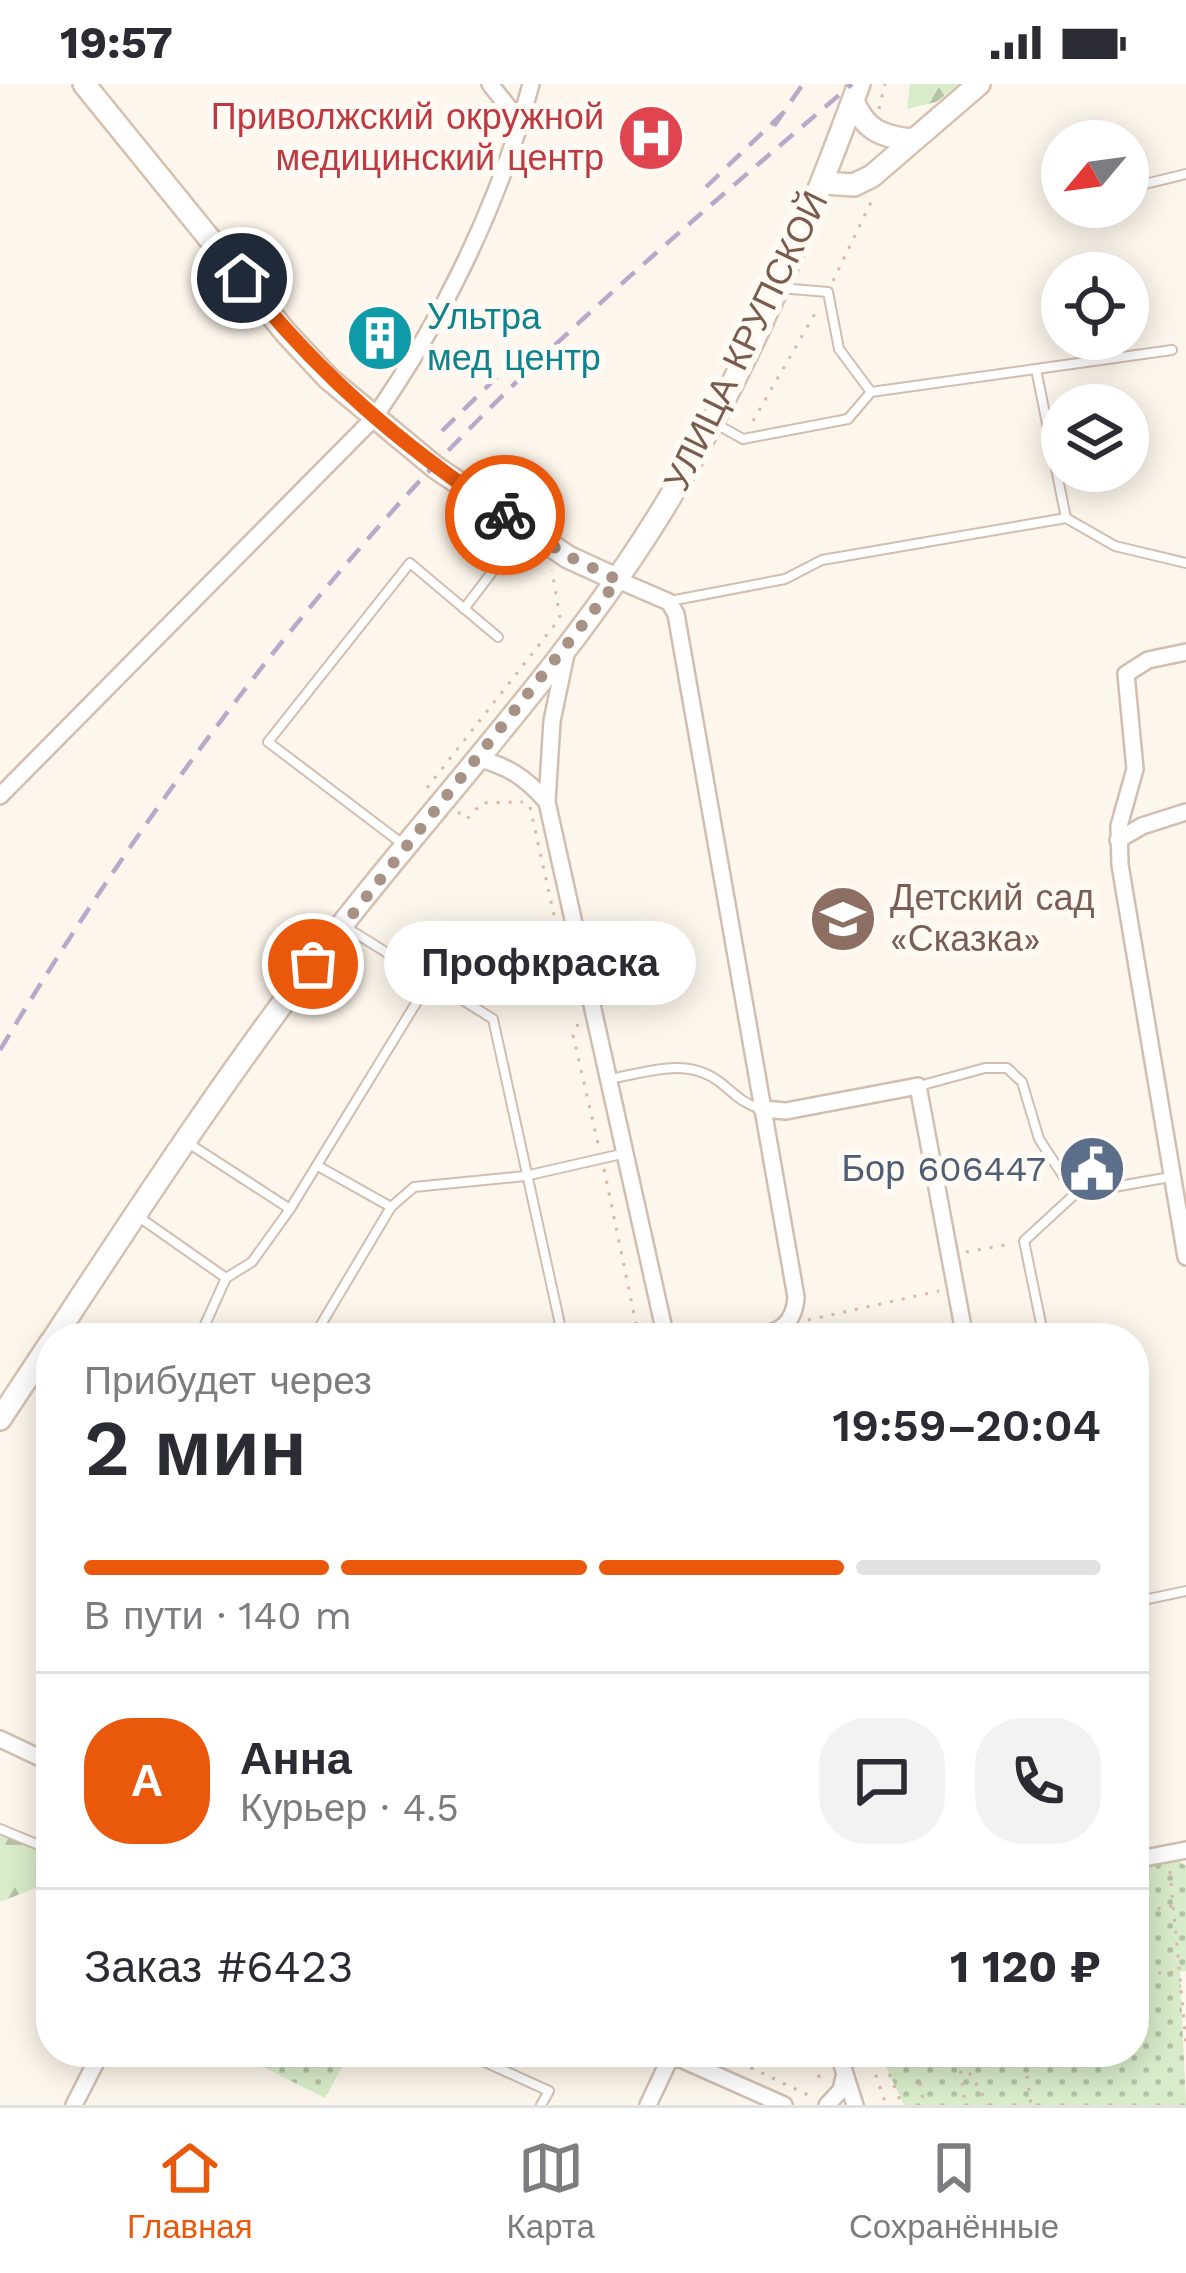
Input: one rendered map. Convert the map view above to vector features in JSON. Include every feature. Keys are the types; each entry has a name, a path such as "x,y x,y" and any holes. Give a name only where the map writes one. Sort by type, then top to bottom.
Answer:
{"street":[{"path":"84,84 286,333 373,419 568,556 669,602 676,614 796,1297 789,1323"},
{"path":"490,84 520,123"},
{"path":"0,796 373,419 407,371 465,260 531,84"},
{"path":"824,184 854,185 872,176 980,84"},
{"path":"856,92 860,117 873,131 913,140"},
{"name":"УЛИЦА КРУПСКОЙ","path":"63,1323 184,1141 342,925 618,580 713,423 824,184 856,92"},
{"path":"567,649 552,722 547,802 663,1323"},
{"path":"1186,652 1134,665 1126,674 1135,769 1118,840 1170,1177 1180,1194 1186,1257"},
{"path":"476,758 506,766 528,780 547,802"},
{"path":"1118,840 1142,826 1186,812"},
{"path":"761,1109 787,1111 918,1086 962,1323"},
{"name":"УЛИЦА КРУПСКОЙ","path":"0,1419 36,1364"},
{"path":"0,1739 36,1756"},
{"path":"1149,1857 1186,1850"},
{"path":"74,2105 93,2067"},
{"path":"648,2105 664,2067"},
{"path":"701,2067 784,2105"},
{"path":"843,2067 856,2105"},
{"path":"828,2105 841,2090 845,2074"}],"lane":[{"path":"1149,183 1186,174"},
{"path":"777,288 828,292 839,349 871,392"},
{"path":"713,423 743,439 848,419 871,392 1172,350"},
{"path":"1036,369 1066,518"},
{"path":"669,602 785,579 822,560 1066,518 1115,546 1186,563"},
{"path":"464,609 525,528"},
{"path":"405,846 268,742 410,562 498,637"},
{"path":"342,925 493,1019 559,1323"},
{"path":"206,1323 226,1278 252,1262 290,1209 429,982"},
{"path":"608,1080 679,1065 718,1080 740,1102 761,1109"},
{"path":"918,1086 985,1068 1007,1068 1022,1082 1039,1139 1075,1194"},
{"path":"184,1141 290,1209"},
{"path":"322,1323 391,1207 414,1187 525,1176 627,1153"},
{"path":"318,1166 391,1207"},
{"path":"1041,1323 1024,1241 1075,1194 1170,1177"},
{"path":"135,1214 226,1278"},
{"path":"1149,1599 1186,1591"},
{"path":"0,1829 36,1844"},
{"path":"496,2067 548,2091 542,2105"}],"path":[{"path":"873,131 885,84"},
{"path":"743,439 828,292 877,191 872,176"},
{"path":"551,566 560,618 426,787 467,819 482,803 529,805 554,914"},
{"path":"578,1024 573,1035 636,1323"},
{"path":"950,1255 1024,1241"},
{"path":"793,1323 956,1287"},
{"path":"1168,1854 1186,2043"},
{"path":"1149,1910 1175,1905"},
{"path":"1149,1973 1180,1972"},
{"path":"749,2067 828,2105"},
{"path":"816,2067 828,2105"},
{"path":"873,2067 886,2105"},
{"path":"886,2067 902,2105"},
{"path":"959,2067 965,2105"},
{"path":"966,2067 989,2105"},
{"path":"1026,2067 1031,2105"},
{"path":"920,2083 924,2105"}],"green space":[{"path":"910,84 960,84 936,102 907,109"},
{"path":"0,1836 36,1843 36,1888 0,1902"},
{"path":"1168,1854 1186,1866 1186,1971 1180,1972 1186,2105 904,2105 886,2067 1149,2067 1149,1858"},
{"path":"263,2067 342,2067 325,2098"}],"railway":[{"path":"774,126 803,84"},
{"path":"0,1050 175,783 373,533 544,355 852,84"},
{"path":"706,187 784,112"},
{"path":"442,431 497,377"}],"way so far":[{"path":"313,964 618,580 568,556 505,515"}],"place":[{"name":"Приволжский окружной медицинский центр","path":"651,138"},
{"name":"Ультра мед центр","path":"380,338"},
{"name":"Детский сад «Сказка»","path":"843,919"},
{"name":"Профкраска","path":"313,964"},
{"name":"Бор 606447","path":"1092,1169"}],"route":[{"path":"242,278 286,333 373,419 505,515"}]}
